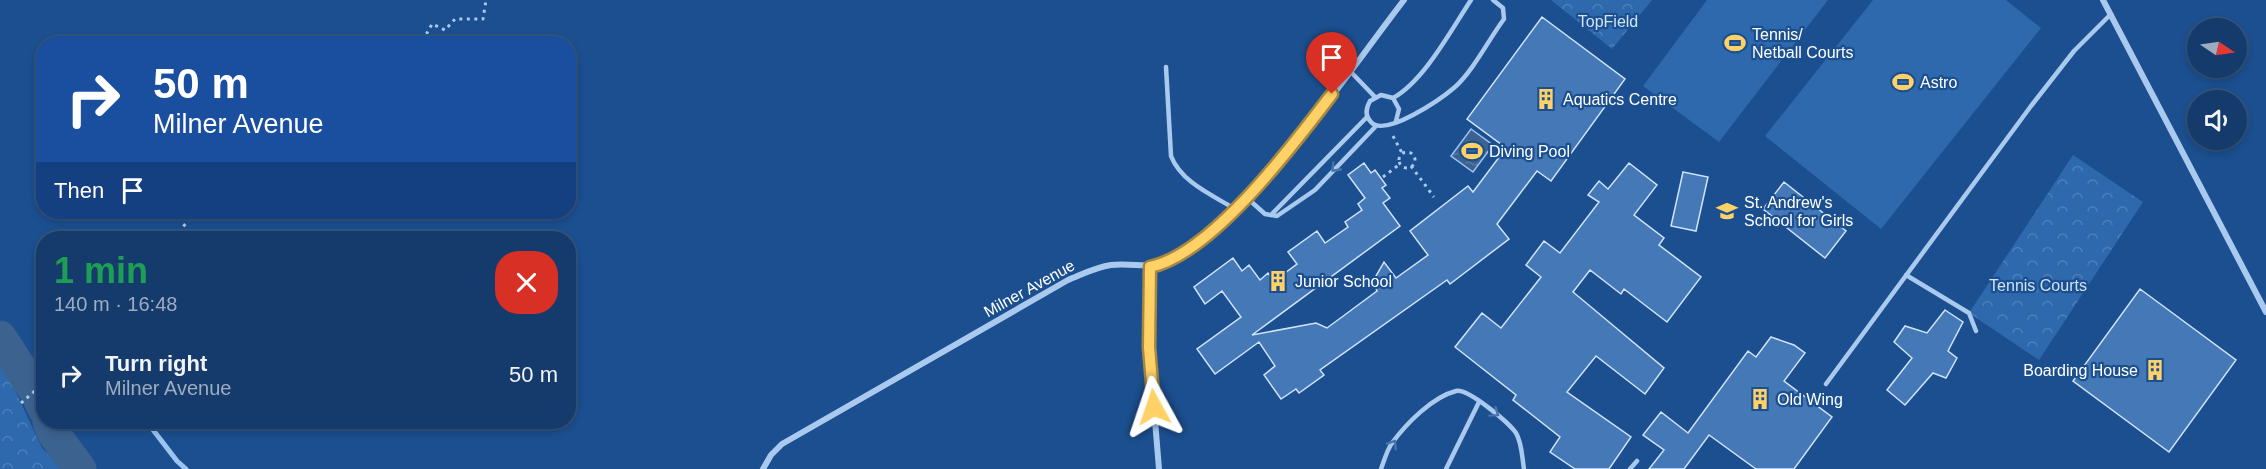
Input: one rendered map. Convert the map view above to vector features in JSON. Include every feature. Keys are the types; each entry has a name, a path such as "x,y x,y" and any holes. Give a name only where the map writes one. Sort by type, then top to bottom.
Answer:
{"street":[{"name":"Milner Avenue","path":"764,466 782,444 1068,280 1097,268 1114,265 1150,267 1163,264 1188,250 1235,209 1283,156 1404,0"},
{"path":"2104,0 2266,312"},
{"path":"1150,267 1149,347 1159,469"}],"lane":[{"path":"1393,98 1401,94 1422,72 1471,0"},
{"path":"1367,117 1376,126 1388,127 1405,120 1457,85 1504,19 1503,8 1493,0"},
{"path":"1826,384 2060,69 2111,14"},
{"path":"1166,67 1171,156 1175,167 1182,175 1235,209"},
{"path":"1350,71 1375,97"},
{"path":"1269,216 1367,117 1367,107 1375,97 1387,95 1393,98 1399,110 1396,122"},
{"path":"1246,197 1269,216 1276,216 1315,189 1376,126"},
{"path":"1906,275 1969,313 1976,331"},
{"path":"1381,469 1391,444 1434,401 1462,391 1503,419 1516,434 1521,446 1524,469"},
{"path":"1446,469 1479,402"},
{"path":"1630,469 1637,461"}],"path":[{"path":"421,36 427,33 432,24 445,30 455,20 483,19 486,0"},
{"path":"1388,127 1402,153"},
{"path":"1402,153 1412,154 1415,161 1412,166 1406,168 1400,164 1399,157 1402,153"},
{"path":"1383,177 1400,164"},
{"path":"1412,166 1434,197"},
{"path":"180,231 189,219"},
{"path":"21,404 36,390"}],"green space":[{"name":"TopField","path":"1551,0 1652,0 1612,49"},
{"name":"Tennis/ Netball Courts","path":"1707,0 1828,0 1719,142 1643,86"},
{"name":"Astro","path":"1873,0 2006,0 2041,28 1881,229 1765,136"},
{"name":"Tennis Courts","path":"2073,155 2143,202 2039,360 1969,313"},
{"path":"0,358 42,448 64,469 0,469"}],"water":[{"name":"Diving Pool","path":"1471,129 1493,145 1473,172 1451,156"}],"building":[{"path":"1542,17 1625,79 1551,181 1537,171 1497,224 1509,239 1450,284 1447,280 1320,370 1324,375 1299,393 1296,389 1281,399 1264,375 1275,366 1259,342 1215,374 1197,349 1241,317 1222,291 1205,304 1194,287 1233,258 1242,271 1249,265 1260,280 1268,273 1274,281 1297,264 1288,252 1317,231 1325,243 1348,227 1345,222 1362,210 1358,204 1365,198 1348,175 1364,163 1371,173 1375,170 1386,185 1382,188 1390,198 1383,203 1400,226 1252,335 1316,323 1327,328 1377,291 1373,281 1384,262 1396,278 1428,255 1410,231 1468,186 1473,192 1506,148 1467,119"},
{"path":"1629,163 1657,185 1634,215 1664,238 1659,245 1701,277 1667,322 1624,289 1621,294 1590,270 1573,292 1664,368 1645,394 1596,356 1567,392 1631,437 1609,469 1575,469 1550,452 1560,437 1513,400 1516,395 1455,347 1482,313 1501,328 1541,277 1526,265 1544,241 1560,253 1599,202 1588,195 1599,181 1608,189"},
{"path":"1683,172 1708,177 1696,231 1671,226"},
{"path":"1784,182 1846,231 1825,258 1763,209"},
{"name":"Boarding House","path":"2140,289 2236,360 2169,452 2073,381"},
{"path":"1945,310 1963,322 1948,351 1957,358 1946,378 1933,373 1905,405 1887,390 1912,358 1894,342 1905,326 1927,333"},
{"name":"Old Wing","path":"1771,337 1794,345 1805,353 1784,381 1832,417 1794,469 1756,469 1709,435 1684,469 1649,469 1664,450 1643,435 1661,412 1688,433 1748,351 1756,357"}],"waterway":[{"path":"0,336 17,358 36,367"},
{"path":"0,337 36,392"},
{"path":"52,429 80,469"},
{"path":"152,429 186,469"}],"place":[{"name":"Tennis/ Netball Courts","path":"1735,43"},
{"name":"Astro","path":"1903,82"},
{"name":"Aquatics Centre","path":"1546,99"},
{"name":"Diving Pool","path":"1472,151"},
{"name":"St. Andrew's School for Girls","path":"1727,211"},
{"name":"Junior School","path":"1278,281"},
{"name":"Boarding House","path":"2155,370"},
{"name":"Old Wing","path":"1760,399"}],"route":[{"path":"1154,407 1149,347 1150,267 1175,259 1235,209 1276,164 1332,94"}]}
